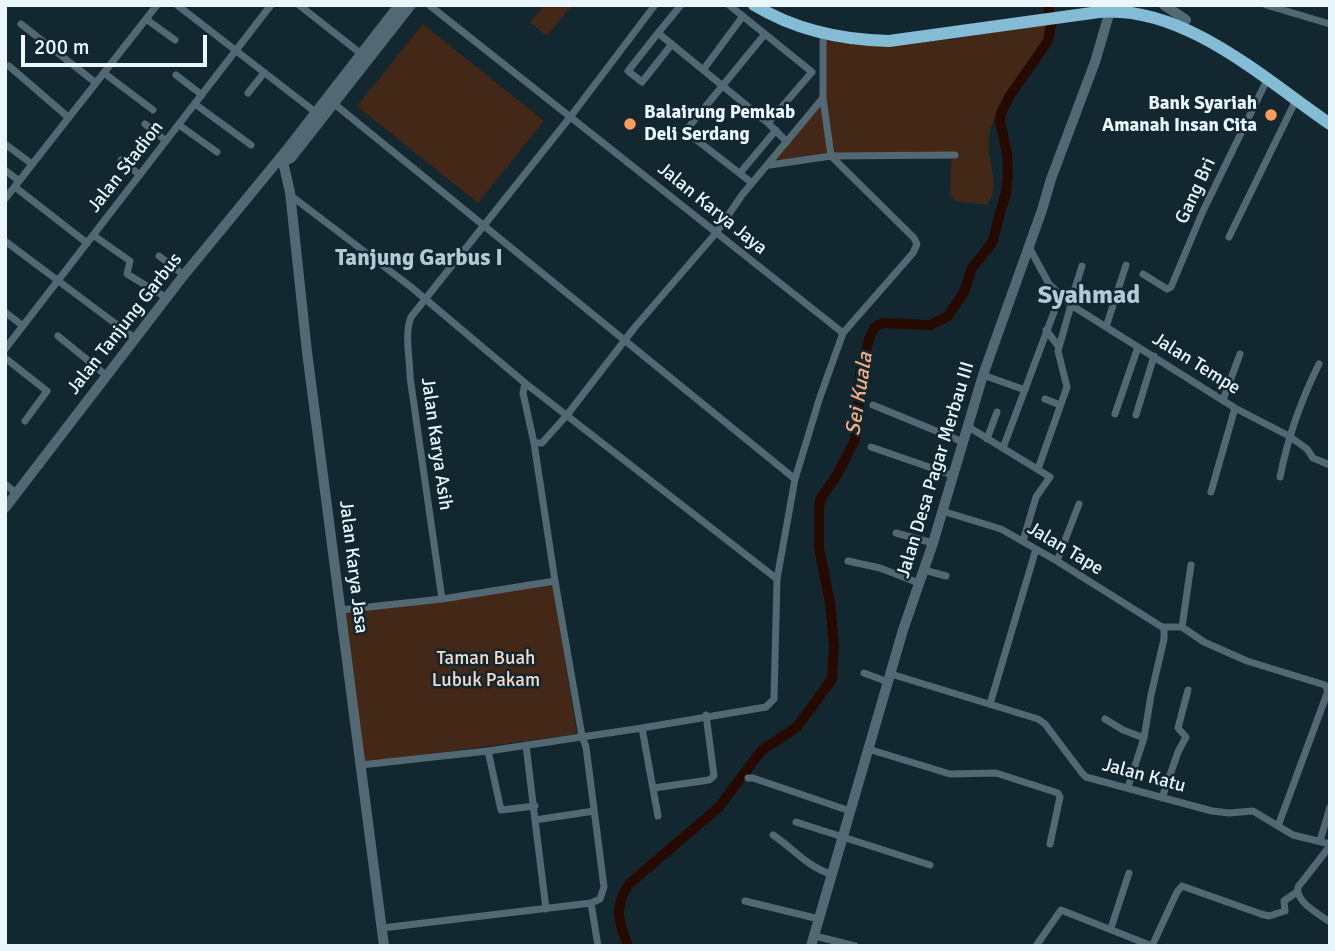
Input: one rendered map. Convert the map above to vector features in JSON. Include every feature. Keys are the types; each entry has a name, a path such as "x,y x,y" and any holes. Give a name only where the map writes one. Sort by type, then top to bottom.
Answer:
{"highway":[{"path":"754,5 782,20 822,34 865,41 889,41 1085,9 1132,12 1191,31 1330,124"},
{"path":"769,5 818,25 867,34 904,33 1035,17"},
{"path":"1131,5 1186,20 1223,41 1330,114"}],"street":[{"path":"5,199 157,5"},
{"path":"177,5 314,111"},
{"name":"Jalan Stadion","path":"5,349 271,5"},
{"path":"299,5 360,53"},
{"name":"Jalan Tanjung Garbus","path":"5,508 184,275 283,159 360,53 399,5"},
{"name":"Jalan Tanjung Garbus","path":"283,159 314,111 329,99 411,5"},
{"name":"Jalan Karya Jaya","path":"429,5 843,333"},
{"name":"Jalan Karya Asih","path":"442,599 410,377 406,329 411,317 571,116 655,5"},
{"path":"628,71 681,5"},
{"path":"729,5 812,72 822,76"},
{"path":"1164,5 1186,20"},
{"path":"1266,5 1330,24"},
{"name":"Jalan Desa Pagar Merbau III","path":"813,941 889,678 983,375 1110,11"},
{"path":"703,70 743,16"},
{"path":"146,19 175,40"},
{"path":"21,24 96,83"},
{"path":"658,33 789,139"},
{"path":"752,183 687,132 765,34"},
{"path":"361,765 488,751 642,728 706,715 766,707 774,699 777,579 795,479 820,397 843,333 913,253 917,244 831,156 823,98 822,34"},
{"path":"614,60 642,82 672,44"},
{"path":"9,66 68,117"},
{"path":"768,123 812,72"},
{"path":"104,73 153,110"},
{"path":"248,93 264,73"},
{"path":"176,75 202,94"},
{"name":"Gang Bri","path":"1143,274 1170,289 1204,209 1267,80"},
{"path":"534,443 542,443 567,415 625,339 716,233 752,183 823,98"},
{"path":"329,99 795,479"},
{"path":"1229,237 1296,100"},
{"path":"195,104 251,145"},
{"path":"145,124 166,141"},
{"path":"179,125 217,152"},
{"path":"740,173 776,130"},
{"path":"789,139 788,152 791,161"},
{"path":"5,144 32,164"},
{"path":"769,165 831,156 955,155"},
{"name":"Jalan Karya Jasa","path":"283,159 290,193 384,946"},
{"path":"121,160 140,175"},
{"path":"5,170 17,184 87,243"},
{"path":"290,193 425,299 525,383 777,579"},
{"path":"93,235 130,261 127,274 167,298"},
{"path":"5,241 136,339"},
{"name":"Jalan Tempe","path":"1029,248 1049,284 1071,304 1235,408 1289,436 1307,449 1313,458 1330,465"},
{"path":"159,256 184,275"},
{"path":"1106,327 1126,265"},
{"path":"1038,469 1067,383 1059,354 1060,344 1082,266"},
{"path":"1003,448 1060,296"},
{"path":"5,312 23,326"},
{"path":"1048,326 1060,344"},
{"path":"58,336 107,376"},
{"path":"1115,414 1138,347"},
{"path":"1223,400 1240,354"},
{"path":"1136,415 1154,356"},
{"path":"5,358 47,391 25,421"},
{"path":"1280,477 1289,436 1319,364"},
{"path":"983,375 1025,390"},
{"path":"382,928 591,903 600,899 604,887 586,747 523,393 525,383"},
{"path":"1045,399 1060,405"},
{"path":"873,405 963,442"},
{"path":"1211,492 1235,408"},
{"path":"987,439 997,412"},
{"path":"967,426 1050,479 1036,497 1023,541"},
{"path":"870,447 952,475"},
{"path":"5,484 16,493"},
{"path":"1057,561 1079,505"},
{"name":"Jalan Tape","path":"942,511 1001,530 1023,541 1171,628 1188,630 1199,640 1247,661 1323,683 1328,688 1278,826"},
{"path":"896,533 933,543"},
{"path":"990,704 1036,548"},
{"path":"848,561 880,568 919,583"},
{"path":"1128,787 1144,738 1165,636 1171,628 1191,565"},
{"path":"924,570 946,576"},
{"path":"341,610 442,599 555,581"},
{"name":"Jalan Katu","path":"864,673 990,704 1041,721 1086,776 1218,812 1253,811 1293,835 1330,845"},
{"path":"1162,798 1186,737 1178,726 1188,690"},
{"path":"654,788 709,780 714,776 706,715"},
{"path":"1105,719 1144,738"},
{"path":"642,728 659,816"},
{"path":"526,745 546,909"},
{"path":"868,749 950,774 996,773 1058,793 1060,797 1050,844"},
{"path":"488,751 501,810 535,806"},
{"path":"748,778 850,810"},
{"path":"1320,842 1330,807"},
{"path":"535,820 594,811"},
{"path":"796,822 930,865"},
{"path":"773,835 805,861 831,874"},
{"path":"1036,946 1061,910 1152,946 1182,886 1261,914 1269,916 1281,913 1286,907 1284,901 1297,892 1330,845"},
{"path":"1111,928 1129,873"},
{"path":"1297,892 1300,899 1330,922"},
{"path":"745,901 819,919"},
{"path":"591,903 598,946"},
{"path":"813,941 855,946"}],"green space":[{"path":"545,5 572,5 547,36 530,22"},
{"path":"1038,23 1047,24 1038,51 1000,107 989,136 994,180 992,197 987,205 955,201 950,195 952,154 833,154 769,163 825,87 824,36 946,36 948,40"},
{"path":"423,24 544,121 478,203 357,106"},
{"name":"Taman Buah Lubuk Pakam","path":"553,584 577,734 363,763 344,612"}],"waterway":[{"name":"Sei Kuala","path":"628,946 622,930 619,908 629,884 719,807 762,750 797,727 832,679 834,646 830,603 819,548 819,506 855,440 860,374 869,339 874,328 882,323 930,325 948,316 964,292 972,268 992,243 1008,175 1001,113 1048,41 1051,24 1048,5"}],"place":[{"name":"Bank Syariah Amanah Insan Cita","path":"1271,115"},
{"name":"Balairung Pemkab Deli Serdang","path":"630,124"}],"district":[{"name":"Tanjung Garbus I","path":"419,259"},
{"name":"Syahmad","path":"1089,296"}]}
